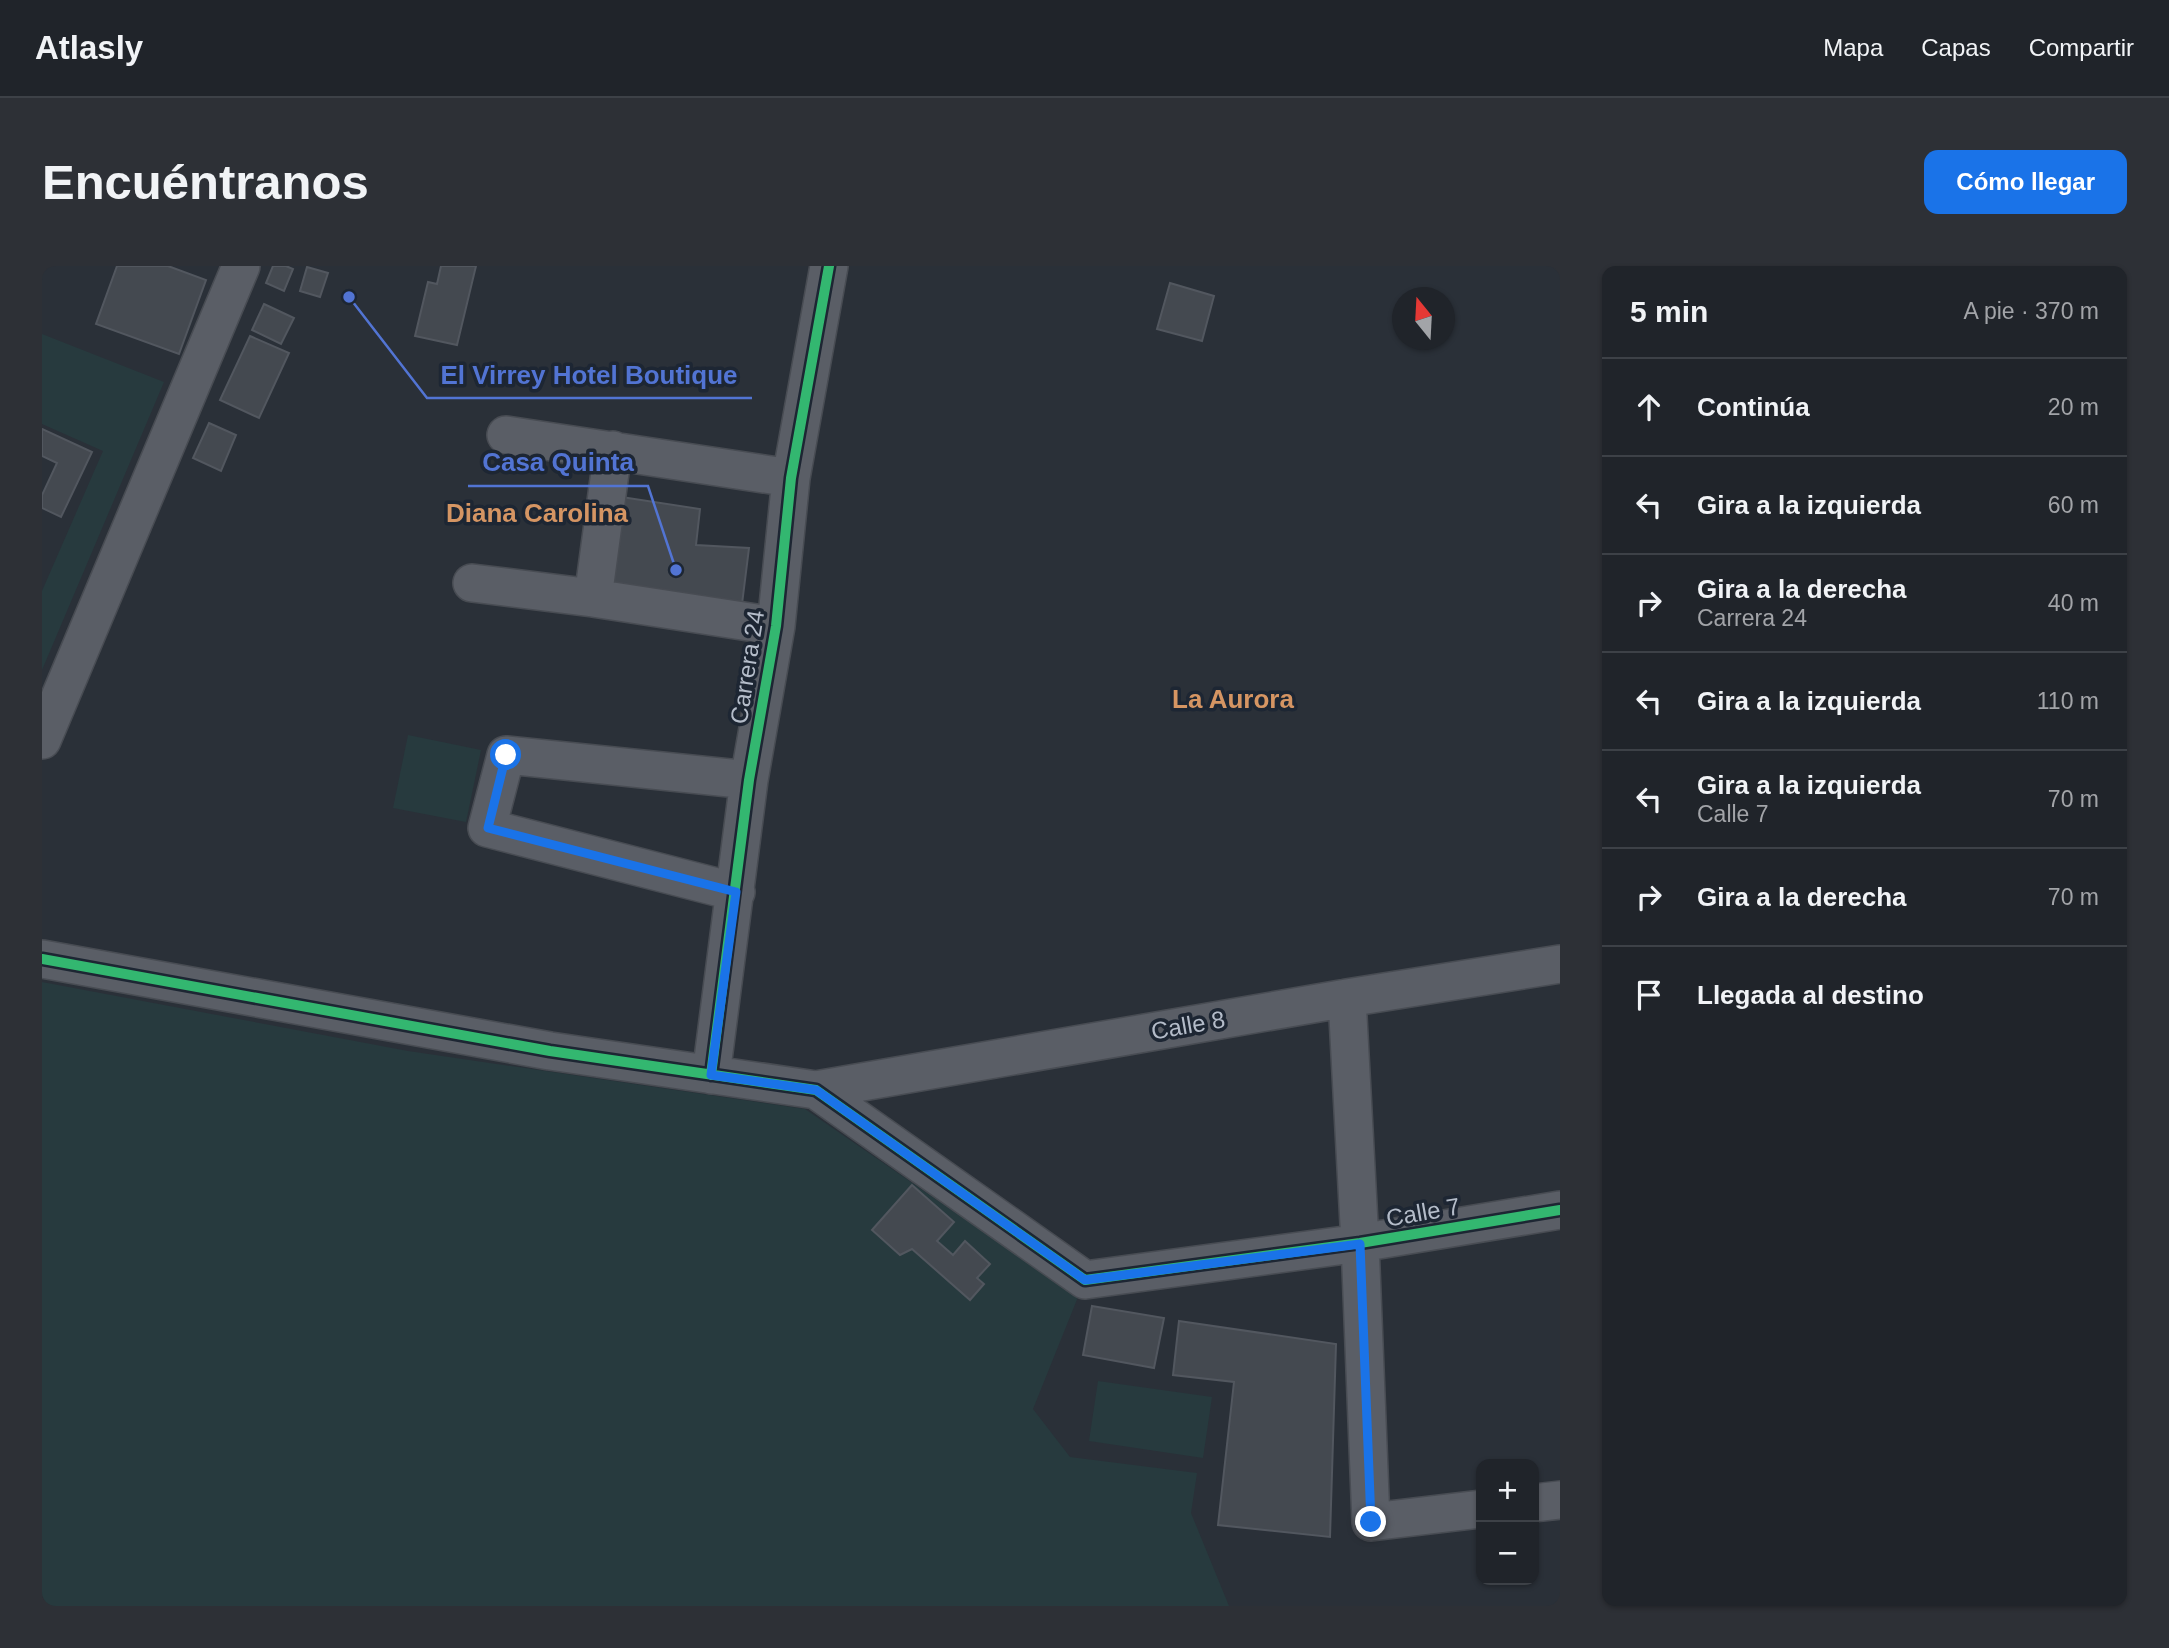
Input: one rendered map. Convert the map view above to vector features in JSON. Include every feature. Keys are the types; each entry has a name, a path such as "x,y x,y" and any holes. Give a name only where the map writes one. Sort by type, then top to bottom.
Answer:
{"street":[{"path":"42,740 240,266"},
{"name":"Carrera 24","path":"711,1075 749,780 776,626 791,478 829,266"},
{"path":"506,435 791,478"},
{"path":"593,598 613,450"},
{"path":"472,583 776,626"},
{"path":"736,892 488,828 506,755 749,780"},
{"path":"42,959 550,1051 816,1090"},
{"name":"Calle 8","path":"816,1090 1560,964"},
{"path":"1347,998 1371,1522 1476,1510"},
{"name":"Calle 7","path":"816,1090 1085,1280 1360,1244 1560,1210"},
{"path":"1539,1502 1560,1500"}],"green space":[{"path":"42,334 164,382 42,670 42,591 103,451 42,424"},
{"path":"408,735 481,750 466,822 393,808"},
{"path":"42,982 408,1051 805,1109 1078,1297 1033,1409 1070,1457 1197,1473 1191,1513 1229,1606 42,1606"},
{"path":"1098,1381 1212,1397 1203,1458 1089,1441"}],"building":[{"path":"117,266 168,266 206,280 179,354 96,324"},
{"path":"273,266 293,269 284,291 266,283"},
{"path":"441,266 476,266 457,345 415,336 428,282 437,284"},
{"path":"307,267 328,273 320,297 300,291"},
{"path":"1170,283 1214,296 1202,341 1157,329"},
{"path":"264,304 294,318 281,344 252,330"},
{"path":"250,336 289,353 259,418 220,400"},
{"path":"209,423 236,435 221,471 193,458"},
{"path":"42,429 92,452 61,517 42,508 42,495 57,463 42,456"},
{"path":"615,496 700,509 696,545 749,548 741,612 602,592"},
{"path":"912,1185 954,1222 937,1241 953,1255 965,1241 990,1264 977,1278 984,1284 970,1300 912,1249 900,1255 872,1230"},
{"path":"1092,1306 1164,1318 1154,1368 1083,1355"},
{"path":"1179,1321 1336,1344 1330,1537 1218,1525 1234,1382 1173,1375"}],"cycle path":[{"path":"711,1075 749,780 776,626 791,478 829,266"},
{"path":"42,959 550,1051 816,1090 1085,1280 1360,1243 1560,1210"}],"place":[{"name":"El Virrey Hotel Boutique","path":"349,297"},
{"name":"Casa Quinta","path":"676,570"}],"district":[{"name":"Diana Carolina","path":"537,513"},
{"name":"La Aurora","path":"1233,699"}],"route":[{"path":"506,755 488,828 736,892 711,1075 816,1090 1085,1280 1360,1244 1371,1522"}]}
